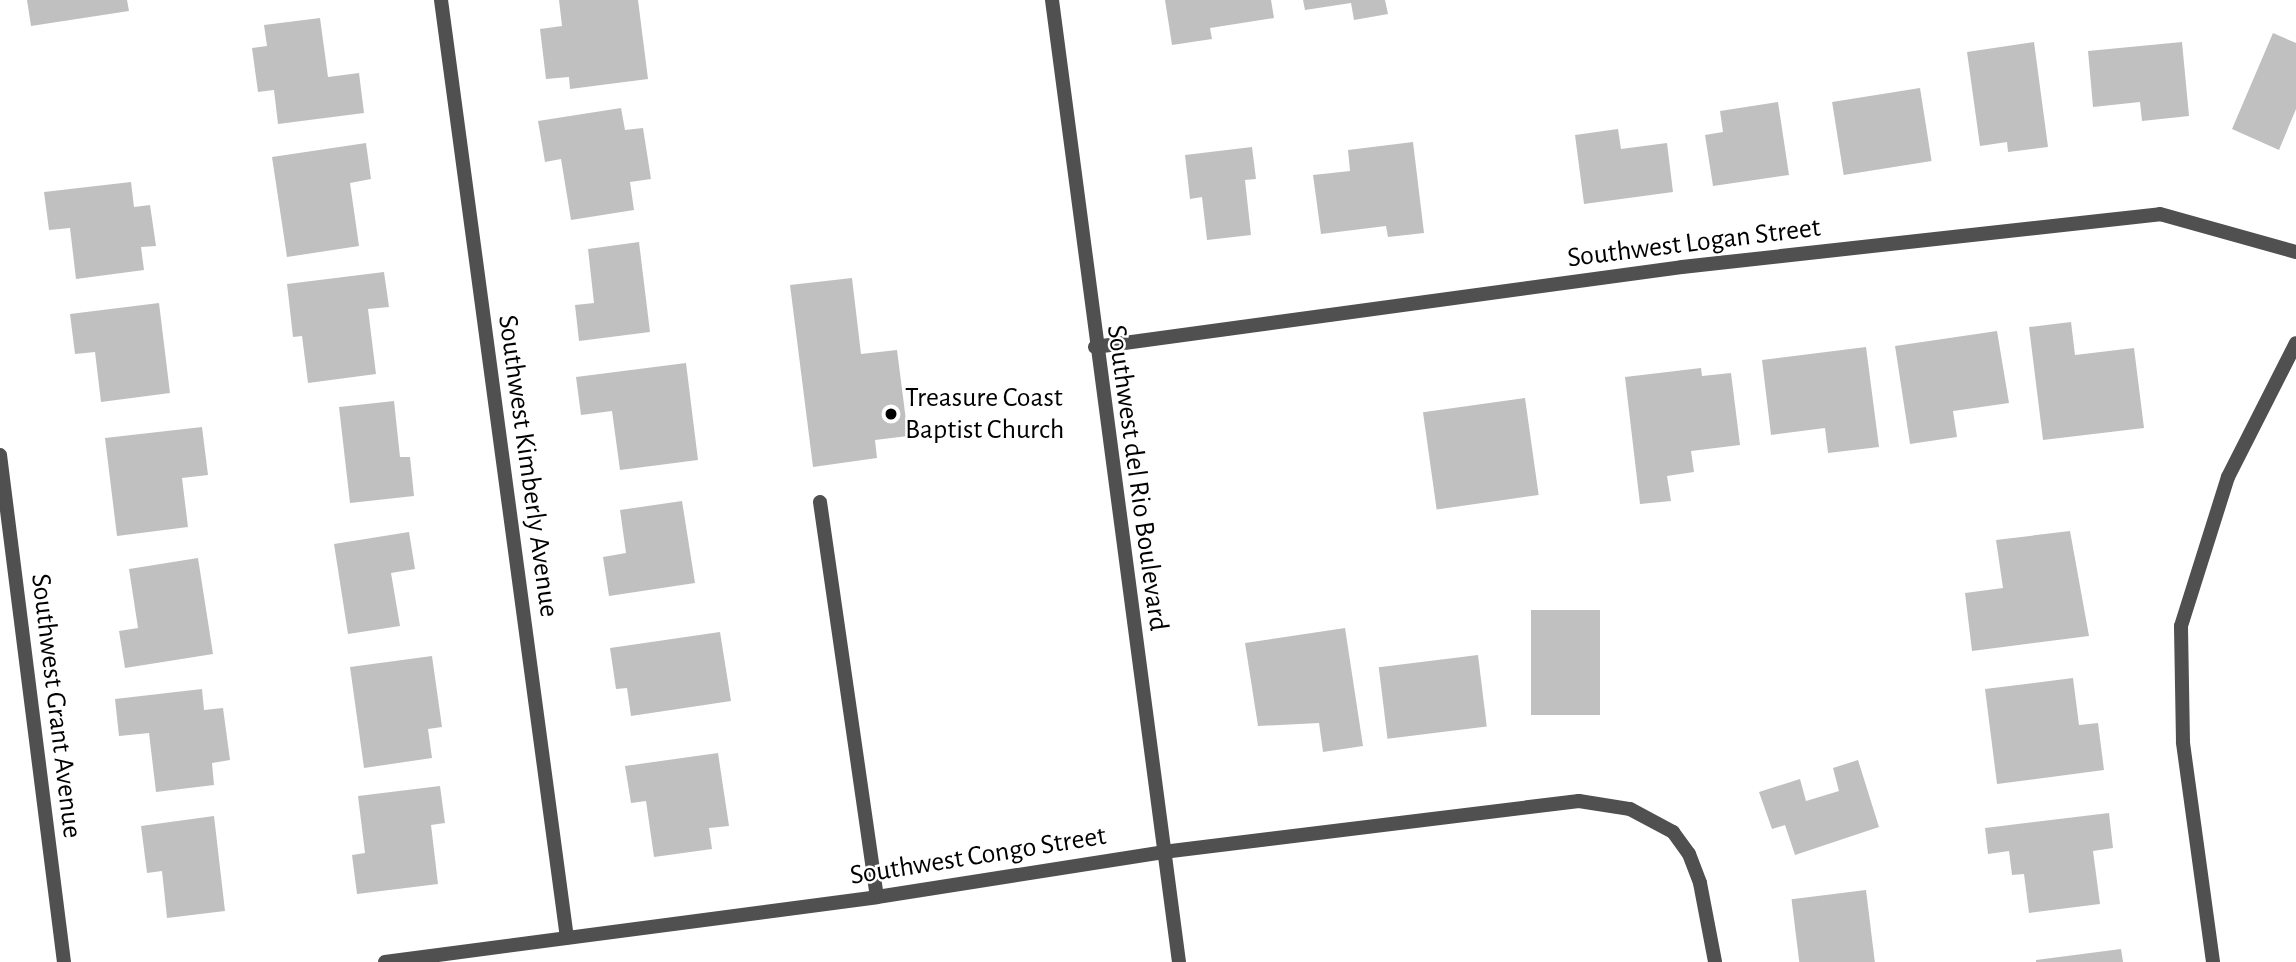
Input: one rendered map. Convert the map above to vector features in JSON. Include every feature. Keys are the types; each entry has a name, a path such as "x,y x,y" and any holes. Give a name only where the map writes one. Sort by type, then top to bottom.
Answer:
{"street":[{"name":"Southwest Kimberly Avenue","path":"441,0 567,938"},
{"name":"Southwest del Rio Boulevard","path":"1052,0 1095,347 1179,962"},
{"name":"Southwest Logan Street","path":"1095,347 1682,267 2160,214 2296,252"},
{"path":"2213,962 2183,742 2181,626 2228,477 2296,342"},
{"name":"Southwest Grant Avenue","path":"0,455 64,962"},
{"path":"820,502 877,897"},
{"name":"Southwest Congo Street","path":"386,962 877,897 1163,852 1579,801 1630,809 1673,831 1689,854 1700,883 1715,962"}],"building":[{"path":"27,0 127,0 129,11 31,26"},
{"path":"559,0 638,0 648,79 570,89 569,77 546,79 540,29 562,26"},
{"path":"1165,0 1271,0 1274,18 1210,28 1212,39 1172,45"},
{"path":"1303,0 1385,0 1388,14 1354,20 1351,3 1305,10"},
{"path":"320,18 328,77 359,73 364,113 278,124 274,90 258,92 252,48 267,46 264,25"},
{"path":"2273,33 2296,43 2296,109 2279,150 2232,129"},
{"path":"2034,42 2048,147 2008,152 2007,142 1980,146 1967,52"},
{"path":"2182,42 2189,116 2142,121 2140,102 2093,107 2088,51"},
{"path":"1920,88 1932,161 1844,175 1832,102"},
{"path":"1778,102 1789,175 1713,186 1705,135 1723,132 1720,111"},
{"path":"621,108 625,130 643,128 651,179 630,182 634,210 571,220 561,159 545,162 538,121"},
{"path":"1618,129 1621,149 1667,143 1673,192 1584,204 1575,135"},
{"path":"1413,142 1424,233 1388,237 1386,226 1321,234 1313,175 1350,171 1348,150"},
{"path":"366,143 371,179 350,183 359,246 287,257 272,157"},
{"path":"1252,147 1256,179 1245,180 1251,235 1207,240 1202,197 1190,199 1185,155"},
{"path":"131,182 134,207 150,205 156,246 141,247 144,270 76,279 70,228 49,230 44,192"},
{"path":"639,242 650,332 579,341 575,305 594,303 588,249"},
{"path":"384,272 389,307 368,309 376,374 308,383 302,336 293,337 287,284"},
{"path":"852,278 861,354 897,350 908,436 875,440 877,458 813,467 790,285"},
{"path":"159,303 170,393 101,402 95,352 75,354 70,314"},
{"path":"2071,322 2075,355 2134,348 2144,428 2043,440 2029,327"},
{"path":"1997,331 2009,403 1953,411 1957,437 1910,444 1895,346"},
{"path":"1866,347 1879,447 1828,453 1825,428 1771,435 1762,360"},
{"path":"686,363 698,460 620,470 612,411 581,415 576,377"},
{"path":"1701,368 1702,376 1731,373 1740,445 1691,451 1694,472 1667,476 1671,501 1640,504 1625,377"},
{"path":"1525,398 1539,495 1437,509 1423,412"},
{"path":"394,401 400,457 410,457 414,496 350,503 339,407"},
{"path":"202,427 208,475 182,478 188,527 117,536 105,438"},
{"path":"682,501 695,583 609,596 603,557 626,553 620,510"},
{"path":"2070,531 2089,636 1972,651 1965,593 2003,588 1996,540"},
{"path":"409,532 415,569 391,573 400,626 348,634 334,544"},
{"path":"198,558 213,654 125,668 119,631 138,628 129,569"},
{"path":"1531,610 1600,610 1600,715 1531,715"},
{"path":"1345,628 1363,746 1323,752 1319,723 1258,726 1245,643"},
{"path":"720,632 731,701 631,716 627,688 616,689 610,648"},
{"path":"1478,655 1487,726 1388,739 1379,667"},
{"path":"432,656 442,727 428,729 432,758 364,768 350,667"},
{"path":"2073,678 2079,725 2098,723 2104,770 1997,784 1985,689"},
{"path":"202,689 204,710 223,708 230,760 212,763 214,785 156,792 149,733 119,736 115,699"},
{"path":"718,753 729,826 709,828 712,849 654,857 646,801 631,803 625,766"},
{"path":"1858,760 1879,827 1795,855 1785,825 1772,829 1759,792 1800,779 1806,801 1839,791 1833,768"},
{"path":"440,786 445,823 431,825 438,884 357,894 352,855 365,853 358,796"},
{"path":"2109,813 2113,848 2093,851 2100,904 2029,913 2024,874 2012,875 2009,851 1988,854 1985,828"},
{"path":"214,816 225,911 167,918 162,871 147,873 141,826"},
{"path":"1866,890 1875,962 1799,962 1792,899"},
{"path":"2121,949 2123,962 2036,962 2036,960"}],"place":[{"name":"Treasure Coast Baptist Church","path":"891,414"}]}
